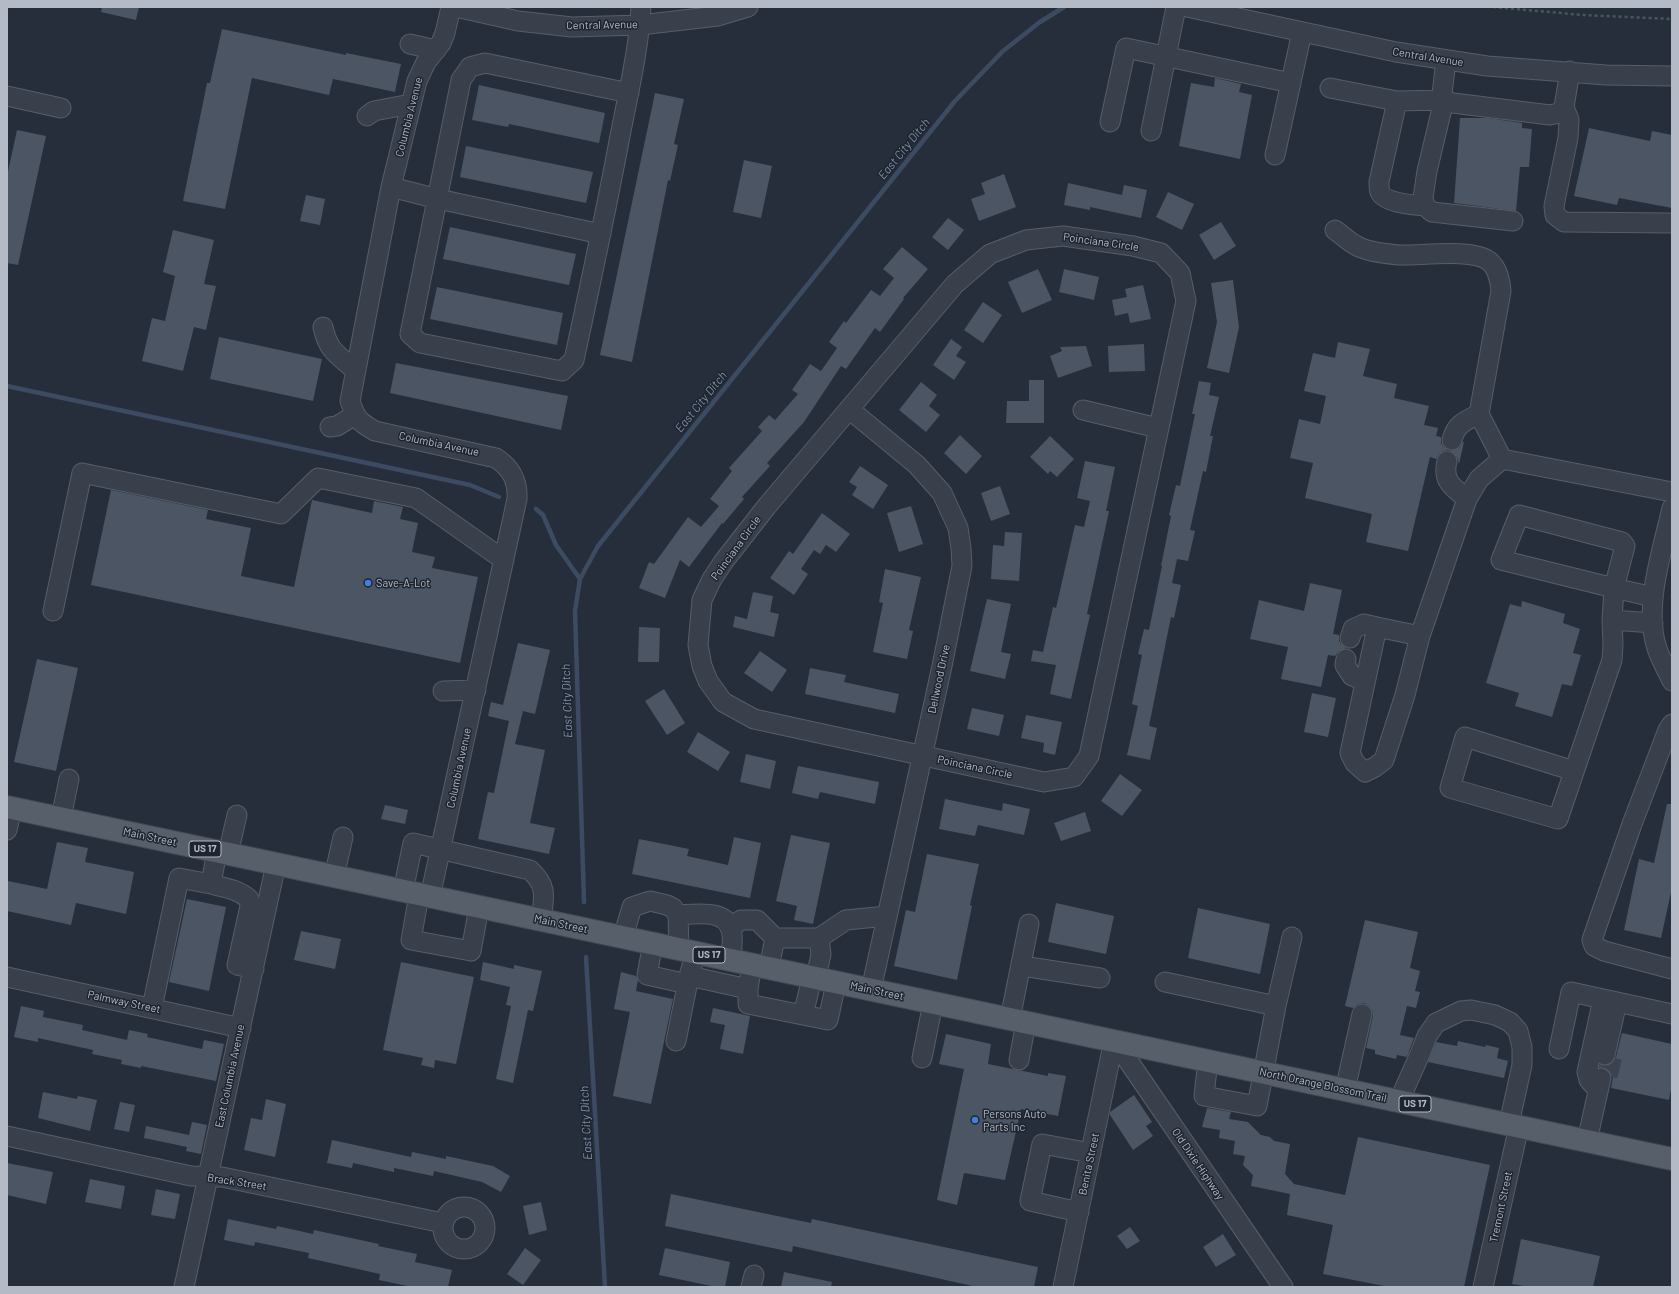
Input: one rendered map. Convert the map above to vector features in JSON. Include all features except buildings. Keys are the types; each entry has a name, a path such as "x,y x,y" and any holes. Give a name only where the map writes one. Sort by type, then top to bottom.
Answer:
{"main road":[{"name":"Main Street","path":"9,807 334,877 1114,1040"},
{"name":"North Orange Blossom Trail","path":"1114,1040 1672,1159"}],"street":[{"name":"Columbia Avenue","path":"417,894 441,849 518,491 514,477 507,466 496,458 486,454 375,431 361,423 355,415 350,401 391,187 411,104 421,70 441,43 451,7"},
{"name":"Central Avenue","path":"456,7 518,21 572,27 641,16 718,16 748,7"},
{"path":"1151,131 1176,7"},
{"name":"Central Avenue","path":"1187,7 1396,52 1487,66 1543,71 1570,71 1606,75 1672,76"},
{"path":"628,93 485,63 470,67 461,80 410,334 420,343 562,371 574,360 601,234 628,93 641,16"},
{"path":"1275,155 1302,32"},
{"path":"410,44 436,50"},
{"path":"1110,122 1126,48 1291,83"},
{"path":"1425,206 1423,198 1427,171 1444,100 1442,94 1446,60"},
{"path":"1330,88 1397,101 1444,100 1453,103 1550,115 1559,113 1564,107 1570,71"},
{"path":"7,96 61,108"},
{"path":"1397,101 1379,182 1380,192 1384,197 1395,202 1425,206 1432,212 1513,221"},
{"path":"367,116 374,111 411,104"},
{"path":"1564,107 1569,120 1568,138 1554,206 1556,214 1564,222 1672,223"},
{"path":"391,187 438,199 601,234"},
{"path":"1335,230 1357,246 1373,250 1398,255 1455,254 1478,256 1488,261 1495,268 1500,280 1501,291 1479,414 1502,459"},
{"name":"Poinciana Circle","path":"1063,236 1133,246 1161,253 1180,273 1186,301 1158,428 1089,756 1074,777 1044,782 754,719 723,702 708,681 702,666 698,645 702,600 724,561 767,506 955,284 990,254 1026,240 1063,236"},
{"path":"323,327 326,340 332,351 356,370"},
{"name":"Dellwood Drive","path":"849,409 917,465 942,493 958,528 962,566 923,755 871,990"},
{"path":"1083,410 1158,428"},
{"path":"1452,440 1453,434 1461,422 1479,414"},
{"path":"330,427 337,426 355,415"},
{"path":"1502,459 1672,492"},
{"path":"1377,627 1350,753 1355,762 1365,772 1376,767 1384,760 1406,695 1420,636 1467,499 1479,478 1502,459"},
{"path":"1447,461 1445,471 1449,485 1467,499"},
{"path":"53,610 82,473 281,514 318,478 416,498 504,560"},
{"path":"1672,508 1653,597 1653,623 1656,645 1672,681"},
{"path":"1574,771 1464,737 1450,788 1558,819 1612,660 1614,588 1625,546 1622,542 1519,515 1501,560 1614,588 1653,597"},
{"path":"1612,620 1653,623"},
{"path":"1350,638 1353,629 1364,624 1420,636"},
{"path":"1346,659 1345,665 1352,676 1366,681"},
{"path":"443,691 476,690"},
{"path":"1672,724 1668,730 1632,824 1592,940 1594,946 1604,951 1672,969"},
{"path":"61,818 70,779"},
{"path":"7,830 9,807"},
{"path":"210,884 237,815"},
{"path":"334,877 343,837"},
{"path":"478,907 470,951 411,940 417,894 414,843 530,870 536,876 544,893 541,920"},
{"name":"East Columbia Avenue","path":"184,1287 254,969 257,911 276,864"},
{"path":"152,1008 176,899 179,878 235,890 244,894 257,911"},
{"path":"623,937 632,907 650,901 667,905 673,908 678,915 687,951 688,980 676,1041"},
{"path":"678,915 703,914 719,916 728,923 732,934 751,964"},
{"path":"730,928 741,920 757,920 775,938 819,938 846,920 887,916"},
{"path":"1019,1060 1018,1021 1014,994 1022,966 1029,924"},
{"path":"1208,1060 1204,1096 1257,1106 1262,1072 1292,937"},
{"path":"775,938 751,964 748,1004 828,1020 821,979 821,954 819,938"},
{"path":"653,943 647,975 748,989"},
{"path":"1022,966 1100,978"},
{"name":"Palmway Street","path":"7,977 241,1028"},
{"path":"803,1015 821,979"},
{"path":"1165,982 1276,1006"},
{"path":"1559,1049 1571,992 1672,1014"},
{"path":"1605,1053 1610,1000"},
{"path":"1587,1141 1600,1079 1589,1080 1587,1072 1610,1000"},
{"path":"922,1058 933,1003"},
{"name":"Tremont Street","path":"1399,1101 1427,1036 1436,1023 1461,1011 1471,1010 1495,1015 1510,1022 1518,1032 1522,1047 1522,1065 1514,1125 1483,1287"},
{"path":"1346,1090 1362,1014"},
{"name":"Benita Street","path":"1063,1287 1114,1040"},
{"name":"Old Dixie Highway","path":"1114,1040 1283,1287"},
{"name":"Brack Street","path":"7,1136 191,1176 222,1177 444,1223"},
{"path":"1079,1212 1030,1201 1037,1165 1042,1144 1091,1153"}],"path":[{"path":"1493,7 1583,15 1672,19"}],"waterway":[{"name":"East City Ditch","path":"584,902 575,611 580,579 598,546 955,101 1003,51 1040,22 1064,7"},
{"path":"7,386 470,485 499,497"},
{"path":"536,509 543,515 556,545 580,579"},
{"name":"East City Ditch","path":"586,957 605,1287"}],"tunnel":[{"path":"1608,1076 1613,1056"}],"place":[{"name":"Save-A-Lot","path":"368,583"},
{"name":"Persons Auto Parts Inc","path":"975,1120"}]}
